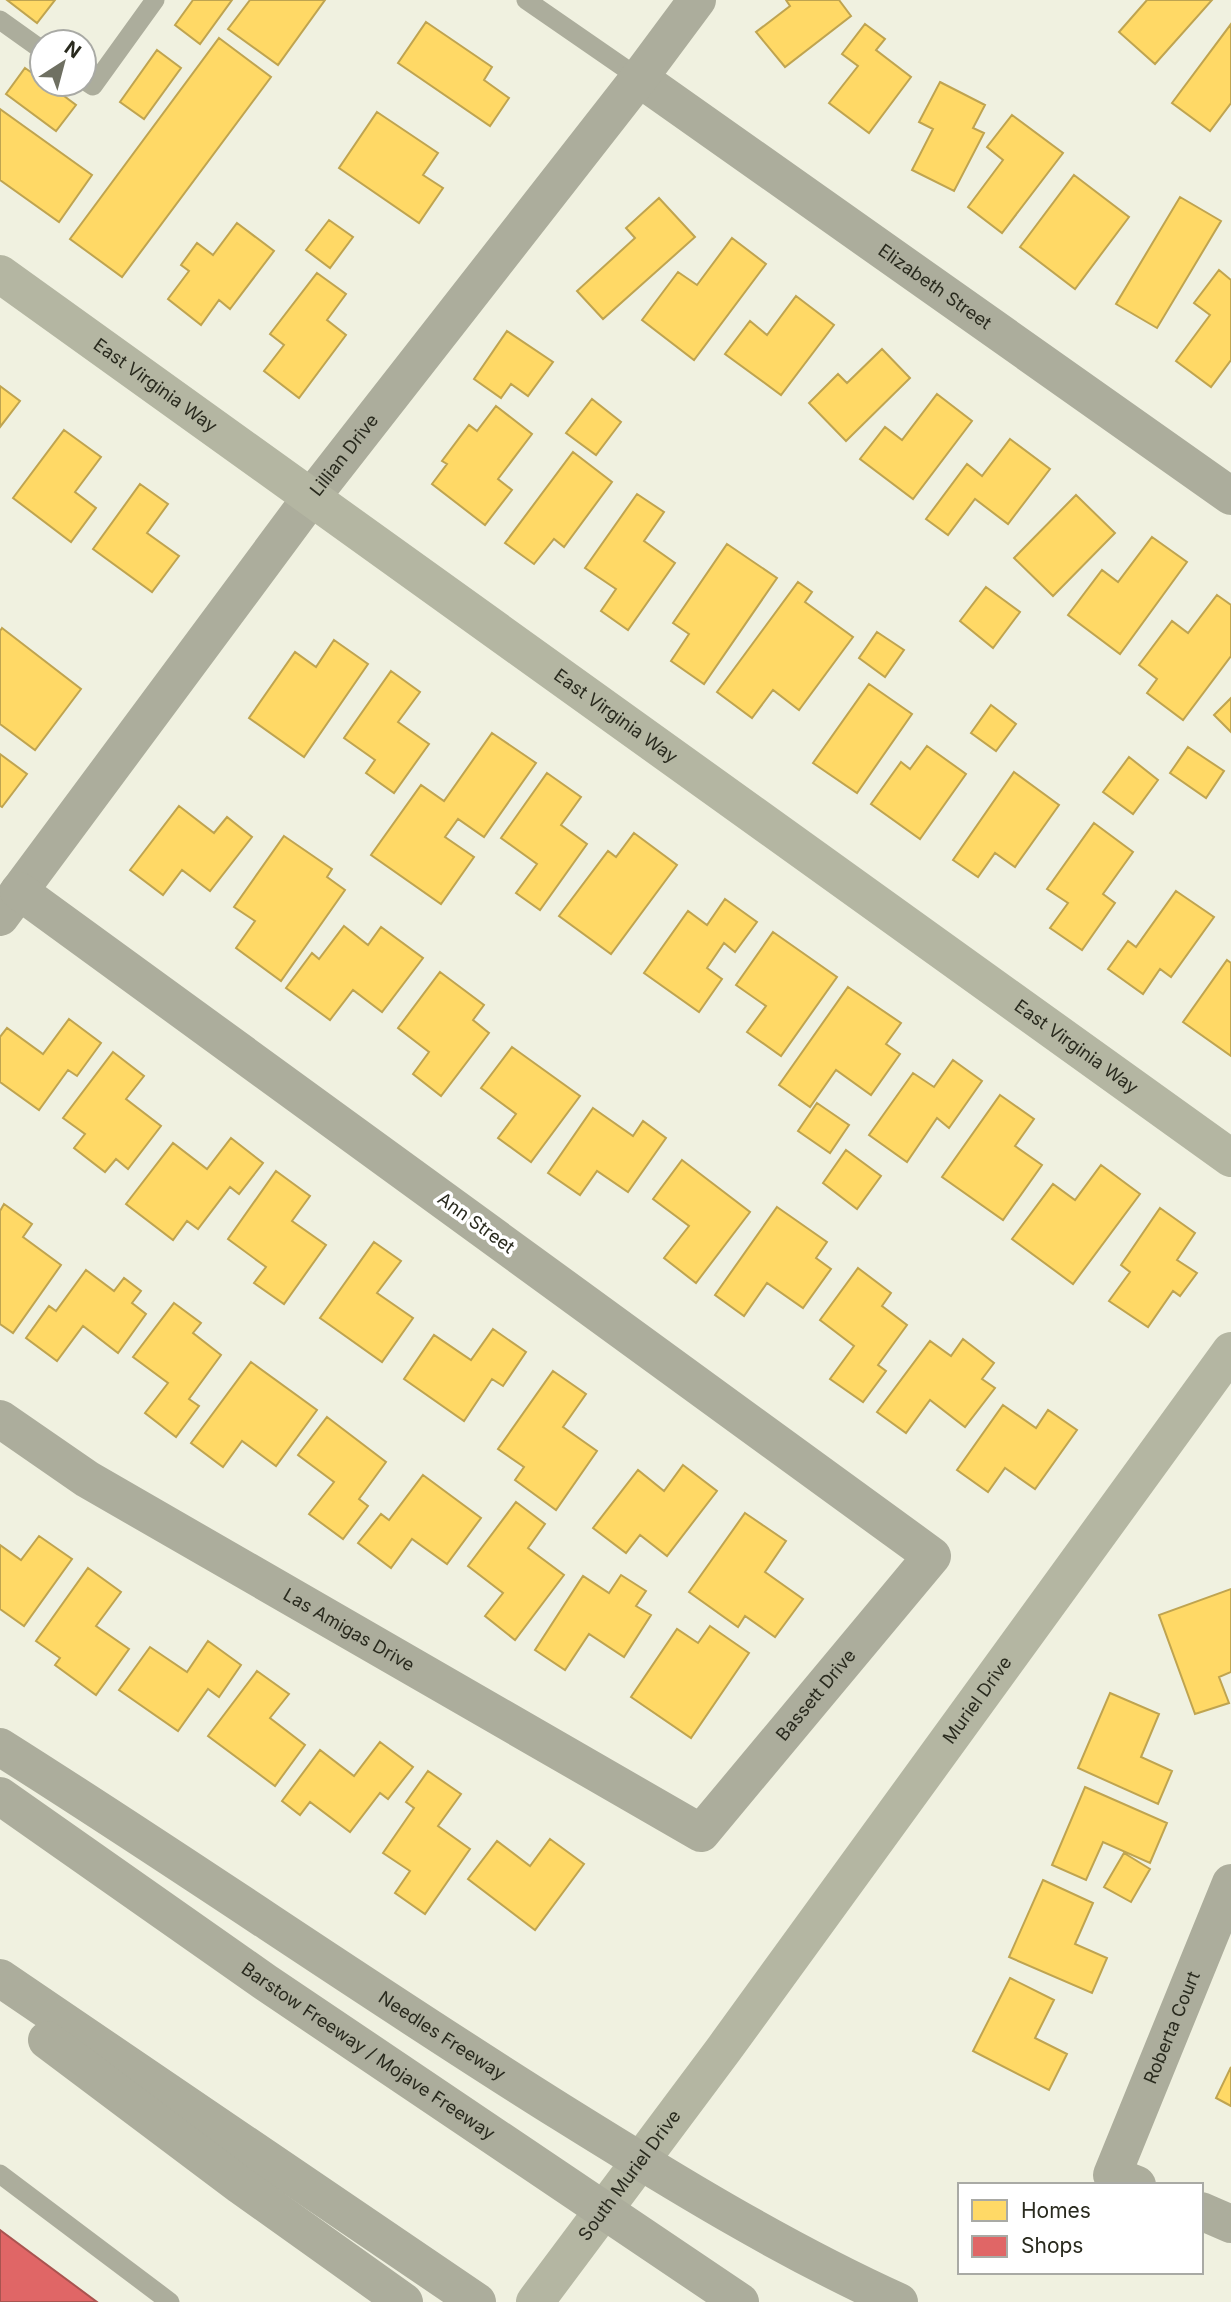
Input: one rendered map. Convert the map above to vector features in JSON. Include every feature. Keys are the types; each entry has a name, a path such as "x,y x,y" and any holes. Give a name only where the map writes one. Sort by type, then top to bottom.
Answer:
{"main road":[{"name":"Lillian Drive","path":"10,904 310,499 697,0"},
{"name":"Elizabeth Street","path":"639,78 1231,496"},
{"name":"Ann Street","path":"10,904 932,1556"},
{"name":"Las Amigas Drive","path":"0,1419 87,1479 701,1833"},
{"name":"Bassett Drive","path":"701,1833 932,1556"},
{"name":"Needles Freeway","path":"0,1748 605,2140 715,2205 899,2302"},
{"name":"Barstow Freeway / Mojave Freeway","path":"0,1796 299,2005 740,2302"},
{"name":"Roberta Court","path":"1125,2180 1231,1883"},
{"path":"0,1978 477,2302"},
{"path":"0,2005 240,2185 404,2302"},
{"path":"1203,2212 1231,2224"}],"street":[{"name":"East Virginia Way","path":"0,274 1231,1158"},
{"name":"Muriel Drive","path":"724,2049 1231,1352"},
{"name":"South Muriel Drive","path":"535,2302 724,2049"}],"lane":[{"path":"98,79 155,0"},
{"path":"526,0 639,78"},
{"path":"0,20 28,40"},
{"path":"0,2174 170,2302"}],"building: Homes":[{"path":"7,0 55,0 37,23"},
{"path":"193,0 232,0 200,44 175,25"},
{"path":"250,0 325,0 278,65 228,29"},
{"path":"786,0 839,0 851,16 785,67 756,32 790,6"},
{"path":"1147,0 1212,0 1155,64 1119,32"},
{"path":"426,22 492,67 484,80 509,98 490,126 398,63"},
{"path":"865,24 885,39 876,50 911,77 869,133 829,103 858,66 842,54"},
{"path":"1231,24 1231,103 1210,131 1172,103"},
{"path":"219,38 271,77 122,277 70,239"},
{"path":"157,50 181,68 144,119 120,102"},
{"path":"25,68 28,70 28,98 67,98 76,105 56,131 6,94"},
{"path":"940,82 985,105 973,128 984,133 954,191 912,170 933,129 919,122"},
{"path":"0,109 92,175 59,222 0,180"},
{"path":"377,112 438,153 423,175 443,188 419,223 339,168"},
{"path":"1012,115 1063,153 1002,233 968,207 1003,160 987,147"},
{"path":"1074,175 1129,217 1075,289 1020,247"},
{"path":"1180,197 1221,221 1157,328 1116,304"},
{"path":"659,198 695,237 603,319 577,291 635,238 626,228"},
{"path":"329,220 353,237 330,268 306,250"},
{"path":"237,223 274,251 230,309 219,300 201,325 168,299 189,271 181,265 197,243 213,255"},
{"path":"732,238 766,264 694,360 642,320 678,272 697,285"},
{"path":"1219,270 1231,280 1231,360 1211,387 1176,361 1210,315 1194,303"},
{"path":"317,273 346,294 327,320 346,335 299,398 264,371 284,345 270,334"},
{"path":"796,296 834,325 781,395 725,354 750,321 767,335"},
{"path":"507,331 553,362 528,396 511,384 501,398 474,379"},
{"path":"882,349 910,378 846,441 809,403 838,374 847,383"},
{"path":"0,386 20,401 0,427"},
{"path":"937,394 972,421 913,499 860,459 885,427 902,440"},
{"path":"592,399 621,422 596,455 566,433"},
{"path":"496,406 532,434 498,479 512,490 485,525 432,484 447,464 442,461 469,425 477,431"},
{"path":"64,430 101,457 75,492 96,508 71,542 13,498"},
{"path":"1010,439 1050,469 1008,524 975,499 948,535 926,519 967,464 982,476"},
{"path":"573,452 612,482 564,547 554,539 534,564 505,543"},
{"path":"140,484 168,504 147,533 179,556 152,592 93,549"},
{"path":"637,494 664,512 644,541 675,563 628,630 601,611 616,589 585,568"},
{"path":"1076,495 1115,533 1053,596 1014,558"},
{"path":"1152,537 1187,562 1120,654 1068,615 1102,570 1118,582"},
{"path":"727,544 777,578 704,684 671,661 689,634 673,623"},
{"path":"798,582 812,592 805,602 853,637 799,710 773,690 752,718 717,692"},
{"path":"986,587 1020,612 993,648 960,621"},
{"path":"1217,595 1231,605 1231,656 1183,720 1147,693 1157,679 1139,665 1172,621 1188,633"},
{"path":"2,628 81,689 35,750 0,724"},
{"path":"877,632 904,650 885,677 859,658"},
{"path":"334,640 368,664 304,757 249,718 295,652 316,667"},
{"path":"391,671 420,692 398,722 429,744 394,793 366,773 375,760 344,738"},
{"path":"869,684 912,714 857,793 813,763"},
{"path":"1231,698 1231,732 1214,715"},
{"path":"991,705 1016,724 996,751 971,733"},
{"path":"492,733 536,763 484,837 458,819 445,837 474,857 441,904 371,855 421,785 444,801"},
{"path":"927,746 966,774 920,839 871,804 901,762 910,769"},
{"path":"1188,747 1224,771 1206,798 1170,773"},
{"path":"0,754 27,774 2,807 0,806"},
{"path":"1129,757 1158,780 1133,814 1103,792"},
{"path":"1014,772 1059,805 1015,867 995,853 978,877 953,860"},
{"path":"547,773 581,797 561,825 587,844 540,910 516,893 537,864 501,838"},
{"path":"179,806 214,833 227,817 252,837 210,891 182,870 163,895 130,870"},
{"path":"1094,823 1133,852 1103,894 1115,903 1082,950 1050,928 1068,903 1047,889"},
{"path":"634,833 677,865 611,954 559,916 608,851 616,857"},
{"path":"284,836 332,869 327,877 345,890 281,981 236,948 255,921 234,907"},
{"path":"1176,891 1214,917 1171,977 1160,969 1143,994 1108,969 1128,941 1136,947"},
{"path":"725,899 757,922 735,952 724,943 707,968 722,979 699,1012 644,973 688,911 707,925"},
{"path":"344,926 368,945 381,927 423,958 382,1012 353,990 330,1020 286,988 312,953 319,959"},
{"path":"773,932 837,977 781,1056 747,1032 766,1006 736,985"},
{"path":"1227,960 1231,963 1231,1056 1183,1022"},
{"path":"440,972 484,1005 473,1020 489,1033 441,1096 413,1074 429,1052 398,1028"},
{"path":"848,987 901,1023 886,1044 900,1054 871,1095 836,1070 810,1107 779,1085"},
{"path":"69,1019 101,1043 77,1076 68,1070 39,1110 0,1082 0,1037 7,1028 43,1054"},
{"path":"512,1047 580,1096 531,1162 498,1138 516,1114 481,1088"},
{"path":"113,1052 144,1076 126,1099 161,1126 128,1169 116,1159 105,1172 74,1148 85,1134 63,1118"},
{"path":"953,1060 982,1081 949,1128 937,1118 907,1162 869,1135 913,1073 934,1087"},
{"path":"1000,1095 1034,1119 1015,1146 1042,1165 1003,1220 942,1177"},
{"path":"817,1103 849,1125 830,1153 798,1131"},
{"path":"593,1108 633,1136 643,1121 666,1138 628,1192 597,1171 580,1195 548,1173"},
{"path":"231,1138 263,1163 239,1194 230,1187 198,1229 187,1221 173,1240 126,1204 173,1143 207,1169"},
{"path":"846,1150 881,1176 857,1209 823,1183"},
{"path":"682,1160 750,1212 696,1283 664,1258 689,1226 653,1199"},
{"path":"1101,1165 1140,1194 1073,1284 1012,1239 1053,1184 1075,1200"},
{"path":"276,1171 310,1196 292,1221 326,1245 284,1304 254,1283 266,1267 228,1239"},
{"path":"4,1204 32,1224 23,1237 61,1265 13,1333 0,1324 0,1211"},
{"path":"777,1207 827,1242 816,1258 831,1269 803,1308 767,1283 744,1316 715,1295"},
{"path":"1160,1208 1195,1233 1177,1260 1197,1273 1180,1296 1173,1291 1148,1327 1109,1301 1130,1272 1121,1265"},
{"path":"374,1242 401,1261 377,1293 413,1318 382,1362 320,1318"},
{"path":"858,1268 891,1293 882,1306 907,1325 878,1365 886,1371 863,1402 830,1379 854,1346 820,1320"},
{"path":"86,1270 114,1291 124,1278 141,1291 132,1303 146,1314 118,1353 83,1326 57,1361 26,1338 49,1306 56,1311"},
{"path":"174,1303 201,1323 193,1333 221,1355 189,1399 199,1406 176,1437 145,1413 168,1383 133,1357"},
{"path":"493,1329 526,1352 503,1386 492,1379 464,1421 404,1379 434,1335 471,1360"},
{"path":"963,1339 994,1363 982,1379 995,1388 965,1427 930,1400 906,1433 877,1412 930,1341 951,1356"},
{"path":"251,1362 317,1410 276,1466 242,1441 223,1467 191,1443"},
{"path":"553,1371 586,1394 563,1427 597,1451 556,1510 515,1480 524,1467 498,1449"},
{"path":"1003,1405 1036,1428 1048,1410 1077,1430 1035,1489 1005,1468 988,1492 957,1470"},
{"path":"327,1417 386,1462 359,1499 368,1506 343,1539 309,1514 334,1482 298,1455"},
{"path":"683,1465 717,1491 667,1556 640,1535 626,1553 593,1528 638,1470 664,1491"},
{"path":"423,1475 481,1518 447,1564 412,1539 391,1568 358,1543 381,1514 389,1520"},
{"path":"516,1502 545,1524 528,1548 564,1575 515,1640 485,1616 503,1593 468,1566"},
{"path":"745,1513 786,1541 765,1572 803,1599 775,1637 745,1616 738,1627 689,1592"},
{"path":"39,1536 72,1559 24,1626 0,1609 0,1545 21,1560"},
{"path":"88,1568 121,1592 96,1626 129,1649 96,1695 55,1665 60,1658 36,1641"},
{"path":"621,1575 646,1591 636,1606 651,1615 624,1657 589,1634 565,1670 535,1650 583,1576 609,1593"},
{"path":"1231,1589 1231,1672 1219,1677 1229,1703 1195,1714 1159,1615"},
{"path":"710,1626 749,1653 691,1738 631,1697 677,1629 698,1643"},
{"path":"208,1641 241,1665 219,1697 208,1689 178,1731 119,1690 150,1647 187,1672"},
{"path":"257,1671 289,1694 270,1718 305,1745 275,1786 208,1736"},
{"path":"1110,1693 1159,1714 1141,1757 1172,1771 1158,1804 1078,1768"},
{"path":"380,1742 413,1767 388,1799 380,1793 350,1832 310,1802 300,1815 282,1801 320,1750 354,1776"},
{"path":"428,1771 461,1794 438,1826 470,1849 425,1914 395,1893 410,1871 383,1853 414,1808 406,1802"},
{"path":"1085,1787 1167,1823 1150,1863 1103,1842 1086,1880 1052,1865"},
{"path":"550,1839 584,1864 535,1930 468,1879 497,1841 530,1866"},
{"path":"1124,1853 1150,1869 1131,1902 1104,1887"},
{"path":"1043,1880 1093,1903 1075,1944 1107,1958 1092,1993 1009,1957"},
{"path":"1010,1978 1054,2000 1035,2038 1067,2054 1049,2090 973,2051"},
{"path":"1231,2067 1231,2106 1216,2098"}],"building: Shops":[{"path":"0,2230 97,2302 0,2302"}]}
